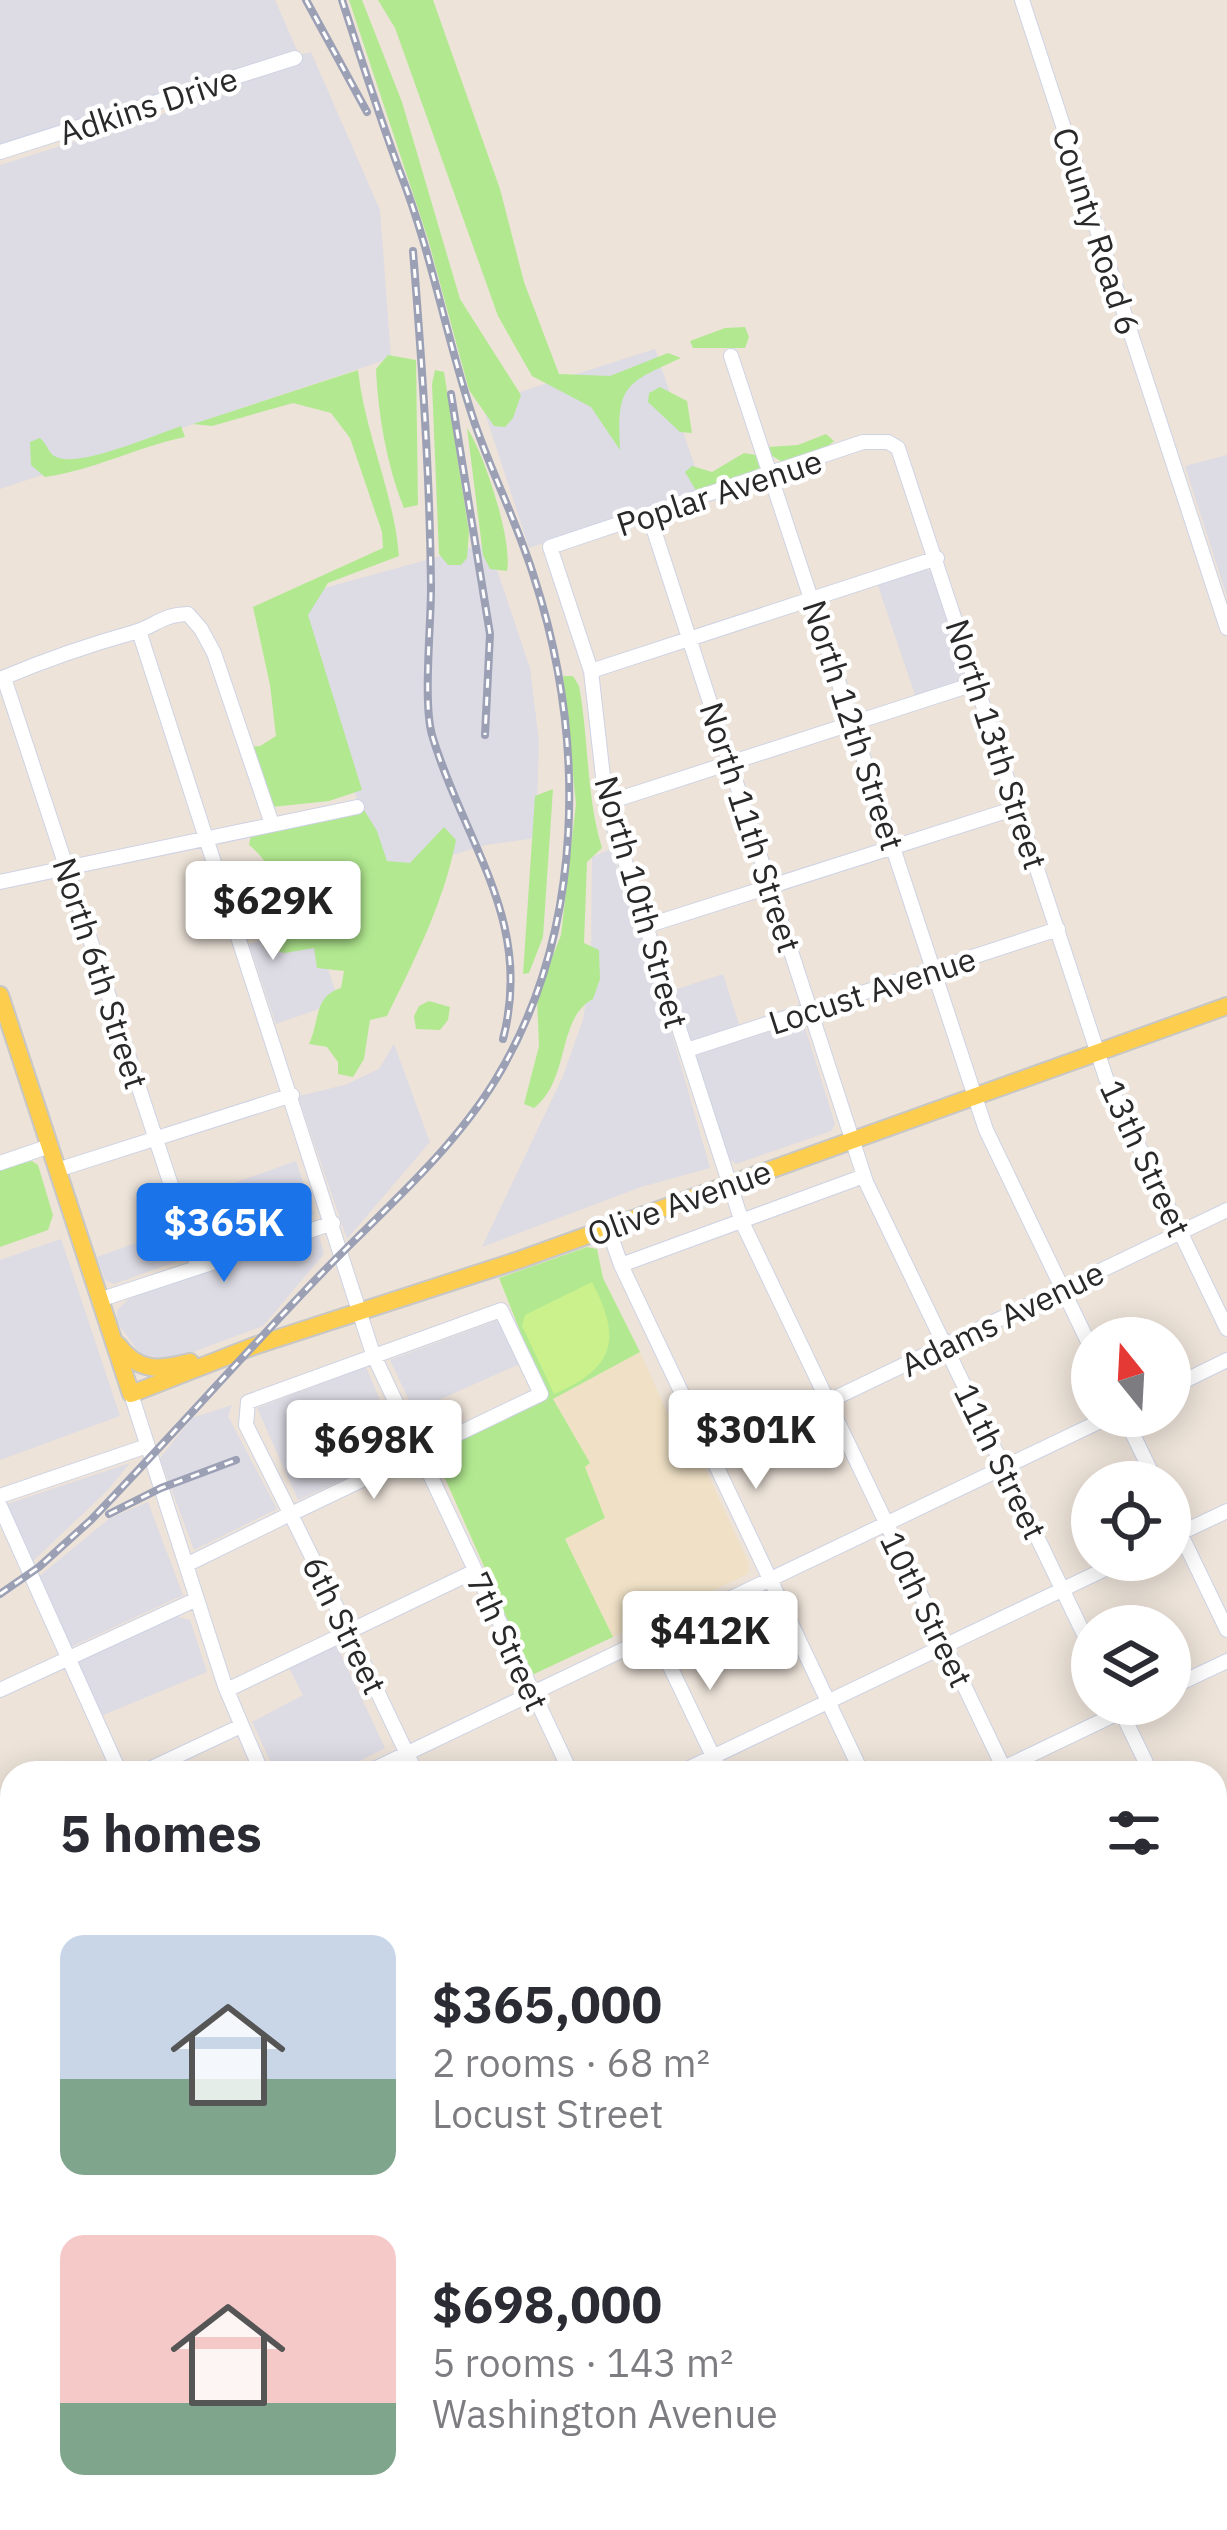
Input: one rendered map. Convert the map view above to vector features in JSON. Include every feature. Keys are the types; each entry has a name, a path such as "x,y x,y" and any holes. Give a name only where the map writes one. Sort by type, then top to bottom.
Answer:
{"main road":[{"path":"2,1006 131,1394"},
{"name":"Olive Avenue","path":"131,1394 1227,1006"},
{"path":"112,1338 136,1362 159,1370 227,1358"}],"street":[{"name":"County Road 6","path":"1022,0 1227,628"},
{"name":"Adkins Drive","path":"0,152 295,58"},
{"name":"North 12th Street","path":"731,356 986,1130 1076,1317"},
{"name":"Poplar Avenue","path":"550,547 863,442 888,442"},
{"name":"North 13th Street","path":"888,442 904,459 1098,1052"},
{"name":"North 11th Street","path":"649,515 852,1139"},
{"name":"North 10th Street","path":"550,547 591,671 606,803 730,1184"},
{"path":"591,671 937,558"},
{"path":"2,678 61,653 139,631 164,615 188,614 214,653 272,824"},
{"name":"7th Street","path":"139,631 373,1354 565,1761"},
{"name":"North 6th Street","path":"2,678 198,1267"},
{"path":"606,803 977,683"},
{"path":"0,882 357,807"},
{"path":"643,927 1019,807"},
{"name":"Locust Avenue","path":"687,1050 1058,929"},
{"name":"13th Street","path":"1098,1052 1106,1078 1227,1329"},
{"path":"57,1169 292,1095"},
{"name":"11th Street","path":"852,1139 864,1176 1071,1607"},
{"path":"0,1163 50,1146"},
{"path":"620,1265 864,1176"},
{"name":"10th Street","path":"730,1184 742,1222 997,1761"},
{"name":"Adams Avenue","path":"712,1457 1227,1210"},
{"path":"99,1300 333,1223"},
{"path":"608,1228 620,1265 856,1761"},
{"path":"186,1565 541,1394 501,1310 373,1354"},
{"name":"6th Street","path":"373,1354 248,1402 244,1411 246,1425 410,1761"},
{"path":"1191,1378 1227,1360"},
{"path":"131,1394 227,1690 257,1761"},
{"path":"392,1761 1071,1435"},
{"path":"0,1496 147,1446"},
{"path":"0,1506 115,1761"},
{"path":"1191,1528 1227,1511"},
{"path":"1191,1565 1227,1630"},
{"path":"227,1690 475,1571"},
{"path":"705,1761 1081,1581"},
{"path":"0,1690 197,1599"},
{"path":"655,1634 715,1761"},
{"path":"1191,1678 1227,1661"},
{"path":"1020,1761 1087,1725"},
{"path":"1127,1725 1145,1761"},
{"path":"167,1761 241,1726"}],"shaded area":[{"path":"0,0 275,0 299,55 311,52 380,210 391,358 0,489 0,165 230,93 225,77 0,145"},
{"path":"655,349 703,490 529,548 482,404"},
{"path":"1227,455 1227,597 1185,466"},
{"path":"488,543 530,668 539,742 536,838 486,845 379,877 299,595"},
{"path":"924,567 933,574 968,671 962,681 915,695 877,583"},
{"path":"611,849 667,1017 710,1168 641,1187 482,1247 562,1078 583,1020 591,968 592,857"},
{"path":"313,925 339,1002 276,1024 249,944"},
{"path":"723,974 740,1027 694,1043 686,1038 671,991"},
{"path":"803,1021 835,1124 831,1131 736,1164 729,1159 696,1055"},
{"path":"394,1044 430,1142 347,1239 298,1096 345,1085 379,1069"},
{"path":"296,1161 314,1215 207,1250 192,1198"},
{"path":"172,1230 181,1260 114,1284 105,1280 97,1257"},
{"path":"318,1233 324,1254 263,1326 182,1356 161,1358 141,1355 116,1321 118,1309 132,1296"},
{"path":"61,1239 120,1416 0,1460 0,1260"},
{"path":"501,1319 522,1363 414,1411 390,1360"},
{"path":"640,1352 685,1452 704,1466 749,1564 748,1574 613,1637 564,1539 605,1518 584,1466 590,1464 553,1399"},
{"path":"366,1367 402,1453 298,1500 257,1408"},
{"path":"232,1405 228,1416 277,1509 194,1550 160,1458 192,1418"},
{"path":"130,1463 108,1490 32,1562 7,1504"},
{"path":"148,1502 183,1595 71,1647 37,1578 110,1518"},
{"path":"173,1616 190,1620 207,1672 101,1716 77,1662"},
{"path":"337,1646 385,1748 360,1761 270,1761 252,1722 303,1695 289,1668"}],"green space":[{"path":"349,0 362,0 402,102 460,299 521,395 505,427 494,426 469,390 428,239"},
{"path":"378,0 433,0 500,189 524,282 559,374 610,376 668,353 681,358 628,389 620,412 620,450 591,407 532,376 498,316 395,28"},
{"path":"745,327 749,337 745,348 693,348 690,341 725,328"},
{"path":"388,355 416,360 418,505 404,508 388,457 379,404 376,369"},
{"path":"358,370 399,556 328,583 308,615 362,790 329,801 272,807 246,747 260,746 276,736 253,607 383,548 382,532 350,438 331,413 293,403 212,426 193,424"},
{"path":"435,370 444,372 469,532 467,558 461,565 448,565 439,554"},
{"path":"660,387 687,401 692,433 680,432 648,402 649,393"},
{"path":"181,426 185,437 81,469 45,477 31,465 30,442 40,438 59,458 84,458"},
{"path":"467,428 496,498 506,540 507,571 490,569 483,555"},
{"path":"826,434 834,441 823,450 784,463 769,454 768,447 798,445"},
{"path":"744,453 756,455 760,468 708,492 697,492 685,472 692,466 712,472"},
{"path":"563,676 573,676 579,686 602,848 587,862 584,943 599,950 600,979 593,999 573,1020 554,1082 534,1108 524,1104 539,1046 537,997 561,935 576,804"},
{"path":"553,789 543,937 529,973 523,974 535,796"},
{"path":"364,810 387,861 410,863 444,827 456,840 428,930 387,1016 370,1020 364,1059 353,1077 338,1074 338,1062 327,1047 309,1044 322,1003 341,988 344,971 317,968 314,948 285,953 263,947 266,932 286,928 307,915 292,891 274,891 266,865 249,845 251,835"},
{"path":"429,1001 450,1007 440,1030 416,1029 414,1016"},
{"path":"32,1161 38,1165 53,1215 48,1230 0,1247 0,1169"},
{"path":"587,1247 597,1249 603,1278 640,1352 553,1399 590,1463 585,1467 605,1518 565,1539 613,1637 532,1675 433,1451 546,1397 499,1278"},
{"path":"592,1282 607,1320 607,1350 590,1374 554,1394 522,1326 525,1315"}],"railway":[{"path":"306,0 367,112"},
{"path":"0,1594 39,1567 91,1520 458,1132 496,1079 526,1021 547,960 561,897 569,767 551,639 528,558 475,424 421,234 342,0"},
{"path":"413,251 429,504 429,721 503,919 510,996 503,1039"},
{"path":"451,394 490,634 485,735"},
{"path":"109,1514 236,1460"}]}
